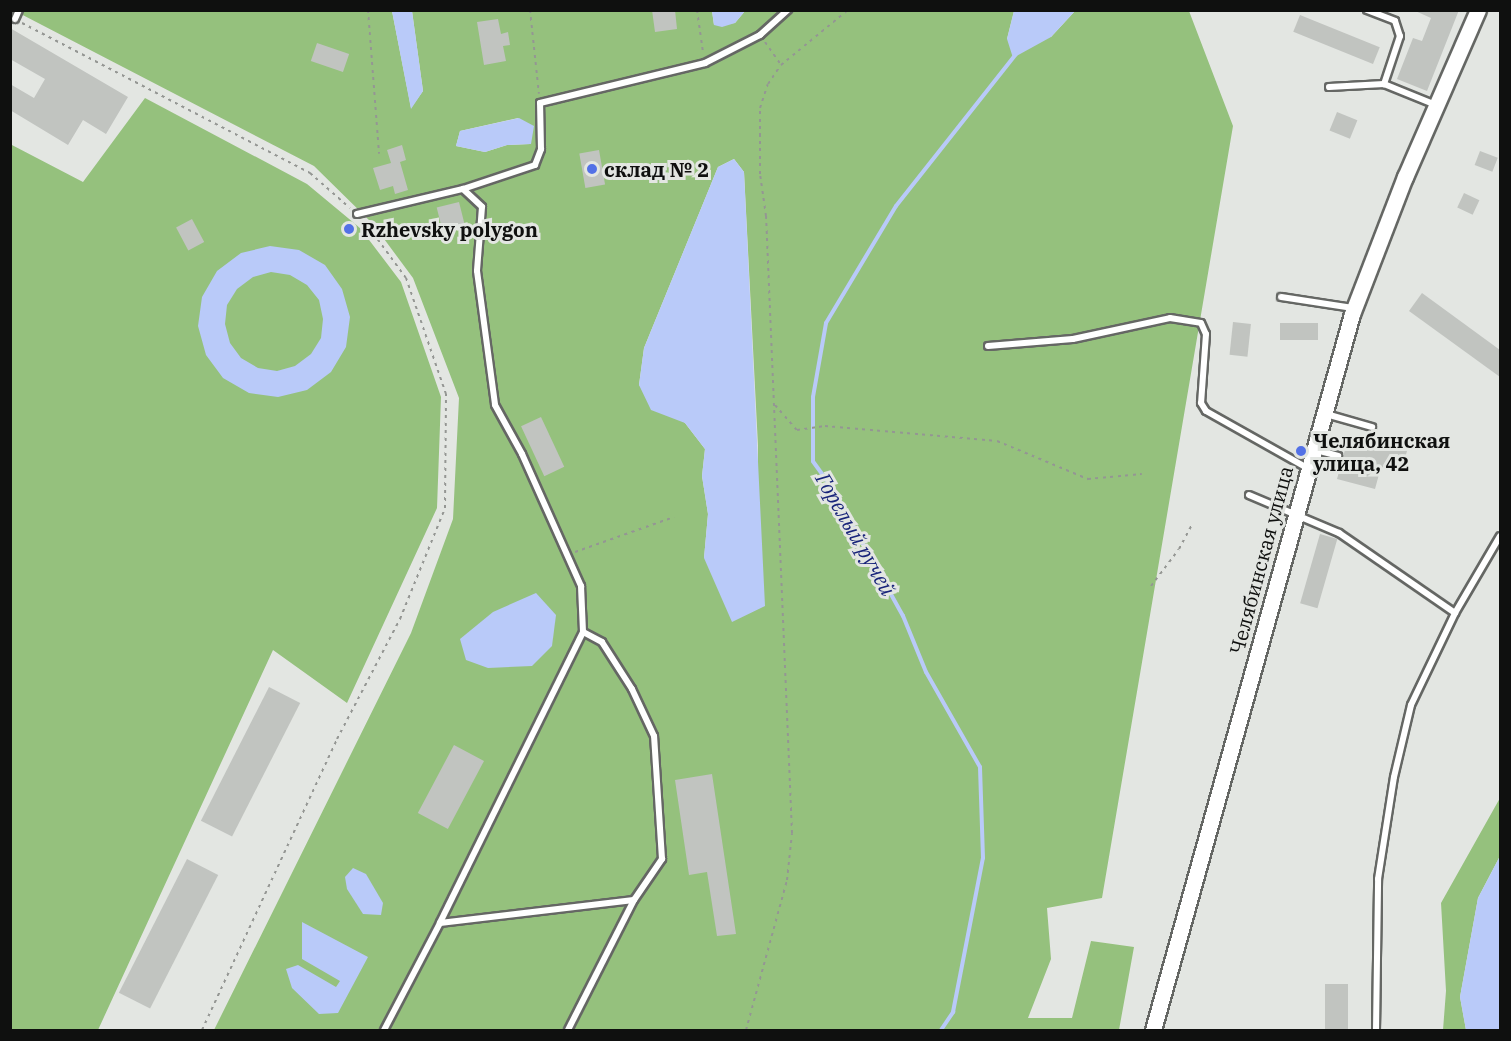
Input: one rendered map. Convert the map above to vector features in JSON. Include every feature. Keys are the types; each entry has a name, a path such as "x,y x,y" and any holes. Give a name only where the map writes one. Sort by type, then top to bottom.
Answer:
{"street":[{"name":"Челябинская улица","path":"1152,1030 1295,512 1354,308 1384,226 1478,10"}],"lane":[{"path":"15,19 19,10"},
{"path":"357,214 463,189 535,165 542,149 540,103 705,63 760,35 788,10"},
{"path":"1367,10 1395,21 1400,36 1384,84"},
{"path":"1329,87 1384,84 1436,105"},
{"path":"384,1030 440,923 584,632 581,586 522,454 495,405 477,271 483,207 463,189"},
{"path":"1281,297 1354,308"},
{"path":"988,346 1073,339 1170,318 1201,323 1206,334 1201,403 1206,411 1308,469"},
{"path":"1323,413 1372,426"},
{"path":"1313,449 1338,456"},
{"path":"1250,495 1295,512 1339,533 1455,613"},
{"path":"1376,1030 1378,879 1394,777 1411,705 1455,613 1500,536"},
{"path":"568,1030 634,900 662,860 654,736 632,689 602,642 584,632"},
{"path":"440,923 634,900"}],"path":[{"path":"368,10 379,154"},
{"path":"530,10 540,103"},
{"path":"697,10 705,63"},
{"path":"746,1030 787,880 792,833 766,216 760,174 760,108 768,84 781,64 848,10"},
{"path":"15,19 310,173 357,214 406,278 446,394 445,508 400,619 337,739 202,1030"},
{"path":"760,35 781,64"},
{"path":"775,405 797,430 825,426 997,441 1088,479 1142,474"},
{"path":"567,555 674,517"},
{"path":"1151,586 1179,549 1191,526"}],"green space":[{"path":"15,11 392,11 411,108 423,91 412,11 712,11 714,25 735,23 745,11 1014,11 1007,39 1051,37 1075,11 1189,11 1233,126 1102,898 1047,908 1051,959 1028,1018 1072,1018 1091,941 1134,947 1119,1030 214,1030 411,633 453,519 459,398 413,278 373,224 314,166","holes":["518,118 530,144 507,145 485,152 456,146 460,131","734,159 744,172 758,446 758,508 704,558 708,514 702,476 705,449 685,423 639,385 644,348 718,167"]},
{"path":"145,98 307,184 360,228 401,282 441,397 437,508 347,703 273,650 98,1030 11,1030 10,144 83,182"},
{"path":"1500,798 1500,856 1478,898 1460,997 1466,1030 1443,1030 1446,991 1441,903"}],"water":[{"path":"712,10 745,11 735,23 722,27 714,25"},
{"path":"1014,10 1075,11 1051,37 1013,58 1007,39"},
{"path":"392,11 412,11 423,91 411,109"},
{"path":"519,118 534,126 531,144 507,145 485,152 456,146 460,131"},
{"path":"734,159 744,172 765,606 732,622 704,558 708,514 702,476 705,449 685,423 651,410 639,385 644,348 718,167"},
{"path":"270,246 299,250 325,265 342,289 350,317 346,347 331,372 307,390 278,397 249,393 223,378 206,355 198,326 202,297 217,271 241,253","holes":["271,272 290,275 307,285 319,300 323,319 321,338 311,354 295,366 277,371 258,368 241,358 230,343 225,324 227,305 237,289 253,277"]},
{"path":"536,593 556,615 552,646 532,666 488,668 466,660 460,639 493,612"},
{"path":"1500,856 1500,1030 1466,1030 1460,997 1478,898"},
{"path":"353,868 366,874 383,903 381,915 363,914 347,889 345,877"},
{"path":"302,922 368,957 338,1013 319,1014 292,988 286,969 298,965 336,987 340,981 302,959"}],"building":[{"path":"652,10 675,10 677,29 655,32"},
{"path":"1413,10 1459,10 1427,91 1397,79 1413,38 1422,41 1431,18"},
{"path":"1300,15 1380,47 1373,64 1293,32"},
{"path":"498,19 501,34 508,32 510,45 503,46 506,61 484,65 477,22"},
{"path":"10,28 128,97 106,134 83,120 68,145 10,110 10,84 34,98 45,79 10,59"},
{"path":"317,43 349,54 343,72 311,61"},
{"path":"1337,112 1357,120 1350,139 1330,131"},
{"path":"402,145 406,160 400,162 408,190 395,194 393,186 380,190 373,168 391,163 387,150"},
{"name":"склад № 2","path":"599,150 605,184 585,188 579,153"},
{"path":"1480,151 1498,158 1492,172 1475,165"},
{"path":"1464,193 1479,200 1473,215 1457,208"},
{"path":"459,202 465,226 443,232 437,208"},
{"path":"192,219 204,242 188,250 176,227"},
{"path":"1422,293 1500,350 1500,377 1409,311"},
{"path":"1233,322 1251,324 1247,357 1230,355"},
{"path":"1280,323 1318,323 1318,340 1280,340"},
{"path":"541,417 564,467 544,476 521,426"},
{"path":"1349,435 1407,451 1401,472 1381,467 1375,489 1337,479"},
{"path":"1320,534 1337,539 1317,608 1300,603"},
{"path":"269,687 300,703 232,837 201,821"},
{"path":"454,745 484,761 448,829 418,813"},
{"path":"712,774 736,934 717,936 707,872 689,875 675,780"},
{"path":"187,859 218,875 150,1009 119,993"},
{"path":"1325,984 1348,984 1348,1030 1325,1030"}],"waterway":[{"name":"Горелый ручей","path":"941,1030 953,1012 983,858 980,767 926,672 903,616 833,489 813,461 813,397 826,323 896,206 1016,54"}],"place":[{"name":"склад № 2","path":"592,169"},
{"name":"Rzhevsky polygon","path":"349,229"},
{"name":"Челябинская улица, 42","path":"1301,451"}]}
